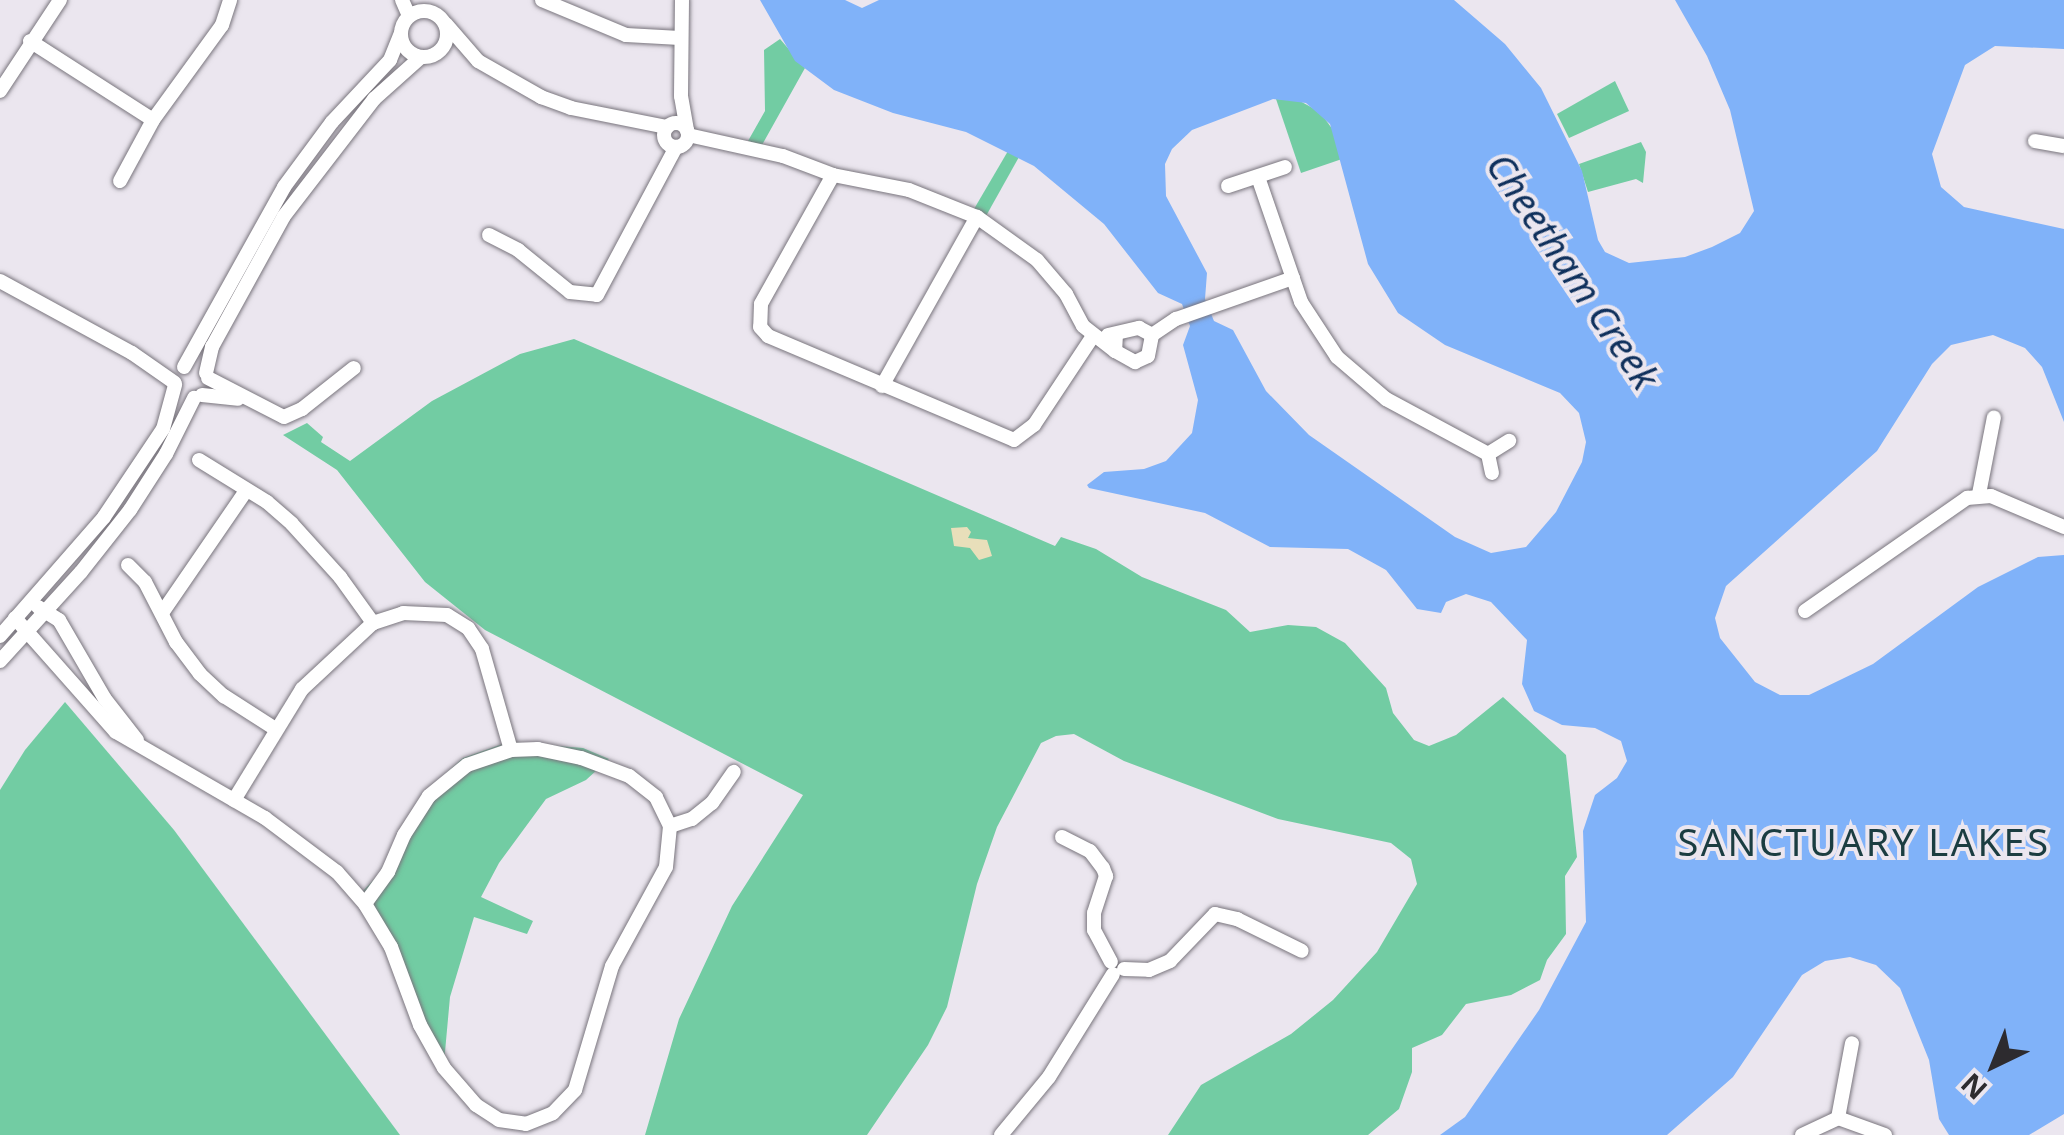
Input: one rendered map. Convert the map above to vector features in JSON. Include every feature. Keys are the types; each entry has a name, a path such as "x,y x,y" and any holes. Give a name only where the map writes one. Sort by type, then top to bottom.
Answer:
{"street":[{"path":"0,90 60,0"},
{"path":"120,181 152,120 222,25 230,0"},
{"path":"402,0 409,16"},
{"path":"542,0 626,35 680,38"},
{"path":"489,235 518,250 570,292 597,296 674,139 681,96 682,0"},
{"path":"0,661 31,600 88,537 168,419 183,367 284,187 332,122 390,60 409,16 423,5 478,60"},
{"path":"0,636 43,611 130,510 198,397 212,347 284,216 374,98 445,45 446,24"},
{"path":"401,32 404,46 428,56 449,52 478,60 542,97 637,122 674,139 768,152 833,175 910,190 978,217 1037,260 1092,336 1135,362 1143,361 1152,350 1152,335"},
{"path":"30,41 152,120"},
{"path":"2035,140 2064,146"},
{"path":"1228,186 1286,167"},
{"path":"833,175 761,304 760,326 784,344 1014,440 1034,426 1092,336"},
{"path":"1258,177 1293,278 1316,328 1360,380 1386,399 1488,454 1492,473"},
{"path":"882,386 978,217"},
{"path":"1152,335 1176,319 1293,278"},
{"path":"0,280 132,353 175,384 180,394 248,400"},
{"path":"1092,336 1140,328 1152,335"},
{"path":"1115,351 1116,334"},
{"path":"132,353 183,367 198,366 248,400 284,416 302,409 354,368"},
{"path":"1978,494 1994,417"},
{"path":"1488,454 1508,441"},
{"path":"199,460 292,524 340,576 372,623"},
{"path":"162,613 246,491"},
{"path":"1804,611 1958,502 1978,494 2064,527"},
{"path":"128,565 145,582 200,674 224,696 274,728"},
{"path":"31,600 55,616 105,698 151,756"},
{"path":"234,800 274,728 302,689 372,623 426,610 447,614 468,628 482,649 511,750"},
{"path":"21,624 116,732 151,756 234,800 337,872 365,904 391,947 420,1025 444,1068 476,1105 500,1120 526,1124 552,1113 575,1090 612,966 666,868 670,826 656,797 629,776 567,755 538,749 511,750 466,765 428,796 404,835 388,872 365,904"},
{"path":"46,655 57,653 71,637"},
{"path":"670,826 692,818 712,803 734,772"},
{"path":"1062,837 1090,852 1103,868 1106,876 1094,930 1116,968"},
{"path":"1116,968 1150,970 1170,961 1215,914 1237,918 1302,951"},
{"path":"1001,1135 1049,1078 1116,968"},
{"path":"1838,1118 1852,1043"},
{"path":"1802,1135 1838,1118 1885,1135"}],"green space":[{"path":"780,39 805,68 762,145 748,141 765,111 764,50"},
{"path":"1615,81 1629,111 1569,138 1557,114"},
{"path":"1276,99 1298,100 1320,112 1333,130 1342,159 1301,173"},
{"path":"1641,142 1646,152 1643,183 1636,179 1588,192 1579,164"},
{"path":"1008,151 1019,157 986,216 974,209"},
{"path":"574,339 1055,546 1061,537 1096,549 1142,577 1226,610 1250,632 1288,625 1316,627 1345,643 1386,688 1393,713 1414,740 1429,746 1456,735 1503,697 1566,755 1577,857 1565,876 1566,934 1547,960 1540,980 1511,995 1466,1004 1442,1035 1412,1048 1412,1072 1399,1109 1368,1135 1168,1135 1201,1085 1291,1034 1333,1000 1377,952 1417,884 1411,859 1391,843 1278,819 1124,761 1074,734 1056,736 1041,743 997,827 977,884 947,1007 928,1045 867,1135 645,1135 679,1019 732,906 803,795 485,630 425,582 337,470 283,435 307,423 323,437 321,442 350,461 432,401 520,354"},
{"path":"65,702 174,830 400,1135 0,1135 0,790 25,750"},
{"path":"508,742 583,748 609,759 586,780 546,799 499,863 481,897 533,921 527,934 474,917 450,997 444,1063 391,947 359,895 384,869 425,792 463,758"}],"sand":[{"path":"967,527 971,532 968,538 987,540 992,556 979,560 970,548 954,546 951,528"}],"water":[{"name":"SANCTUARY LAKES","path":"760,0 845,0 862,8 879,0 1454,0 1505,44 1541,88 1582,171 1598,240 1605,252 1629,263 1685,257 1712,247 1740,233 1754,211 1730,110 1707,56 1675,0 2064,0 2064,49 1995,46 1965,65 1932,154 1941,187 1964,207 2064,229 2064,422 2042,367 2025,348 1993,335 1951,345 1932,364 1877,451 1726,586 1715,618 1720,638 1755,682 1780,695 1809,695 1873,664 1978,587 2038,557 2064,555 2064,1114 2029,1135 1949,1135 1939,1119 1929,1060 1900,988 1876,965 1850,957 1825,961 1802,975 1733,1077 1667,1135 1440,1135 1465,1117 1539,1010 1586,922 1583,831 1595,795 1617,778 1627,761 1621,741 1595,728 1562,725 1534,711 1522,684 1527,640 1491,602 1466,594 1446,602 1441,613 1417,609 1386,570 1348,549 1270,547 1205,513 1089,488 1087,485 1104,472 1144,469 1166,461 1192,433 1198,400 1183,345 1190,326 1182,304 1158,293 1104,224 1034,166 966,132 893,113 834,90 795,61","holes":["1273,99 1306,103 1330,124 1368,264 1398,313 1445,345 1560,393 1579,413 1586,442 1582,462 1556,512 1526,547 1491,553 1455,537 1309,435 1266,391 1233,330 1214,321 1205,299 1207,273 1166,196 1165,164 1172,149 1192,130"]}],"district":[{"name":"SANCTUARY LAKES","path":"1864,842"}],"water label":[{"name":"Cheetham Creek","path":"1573,271"}]}
